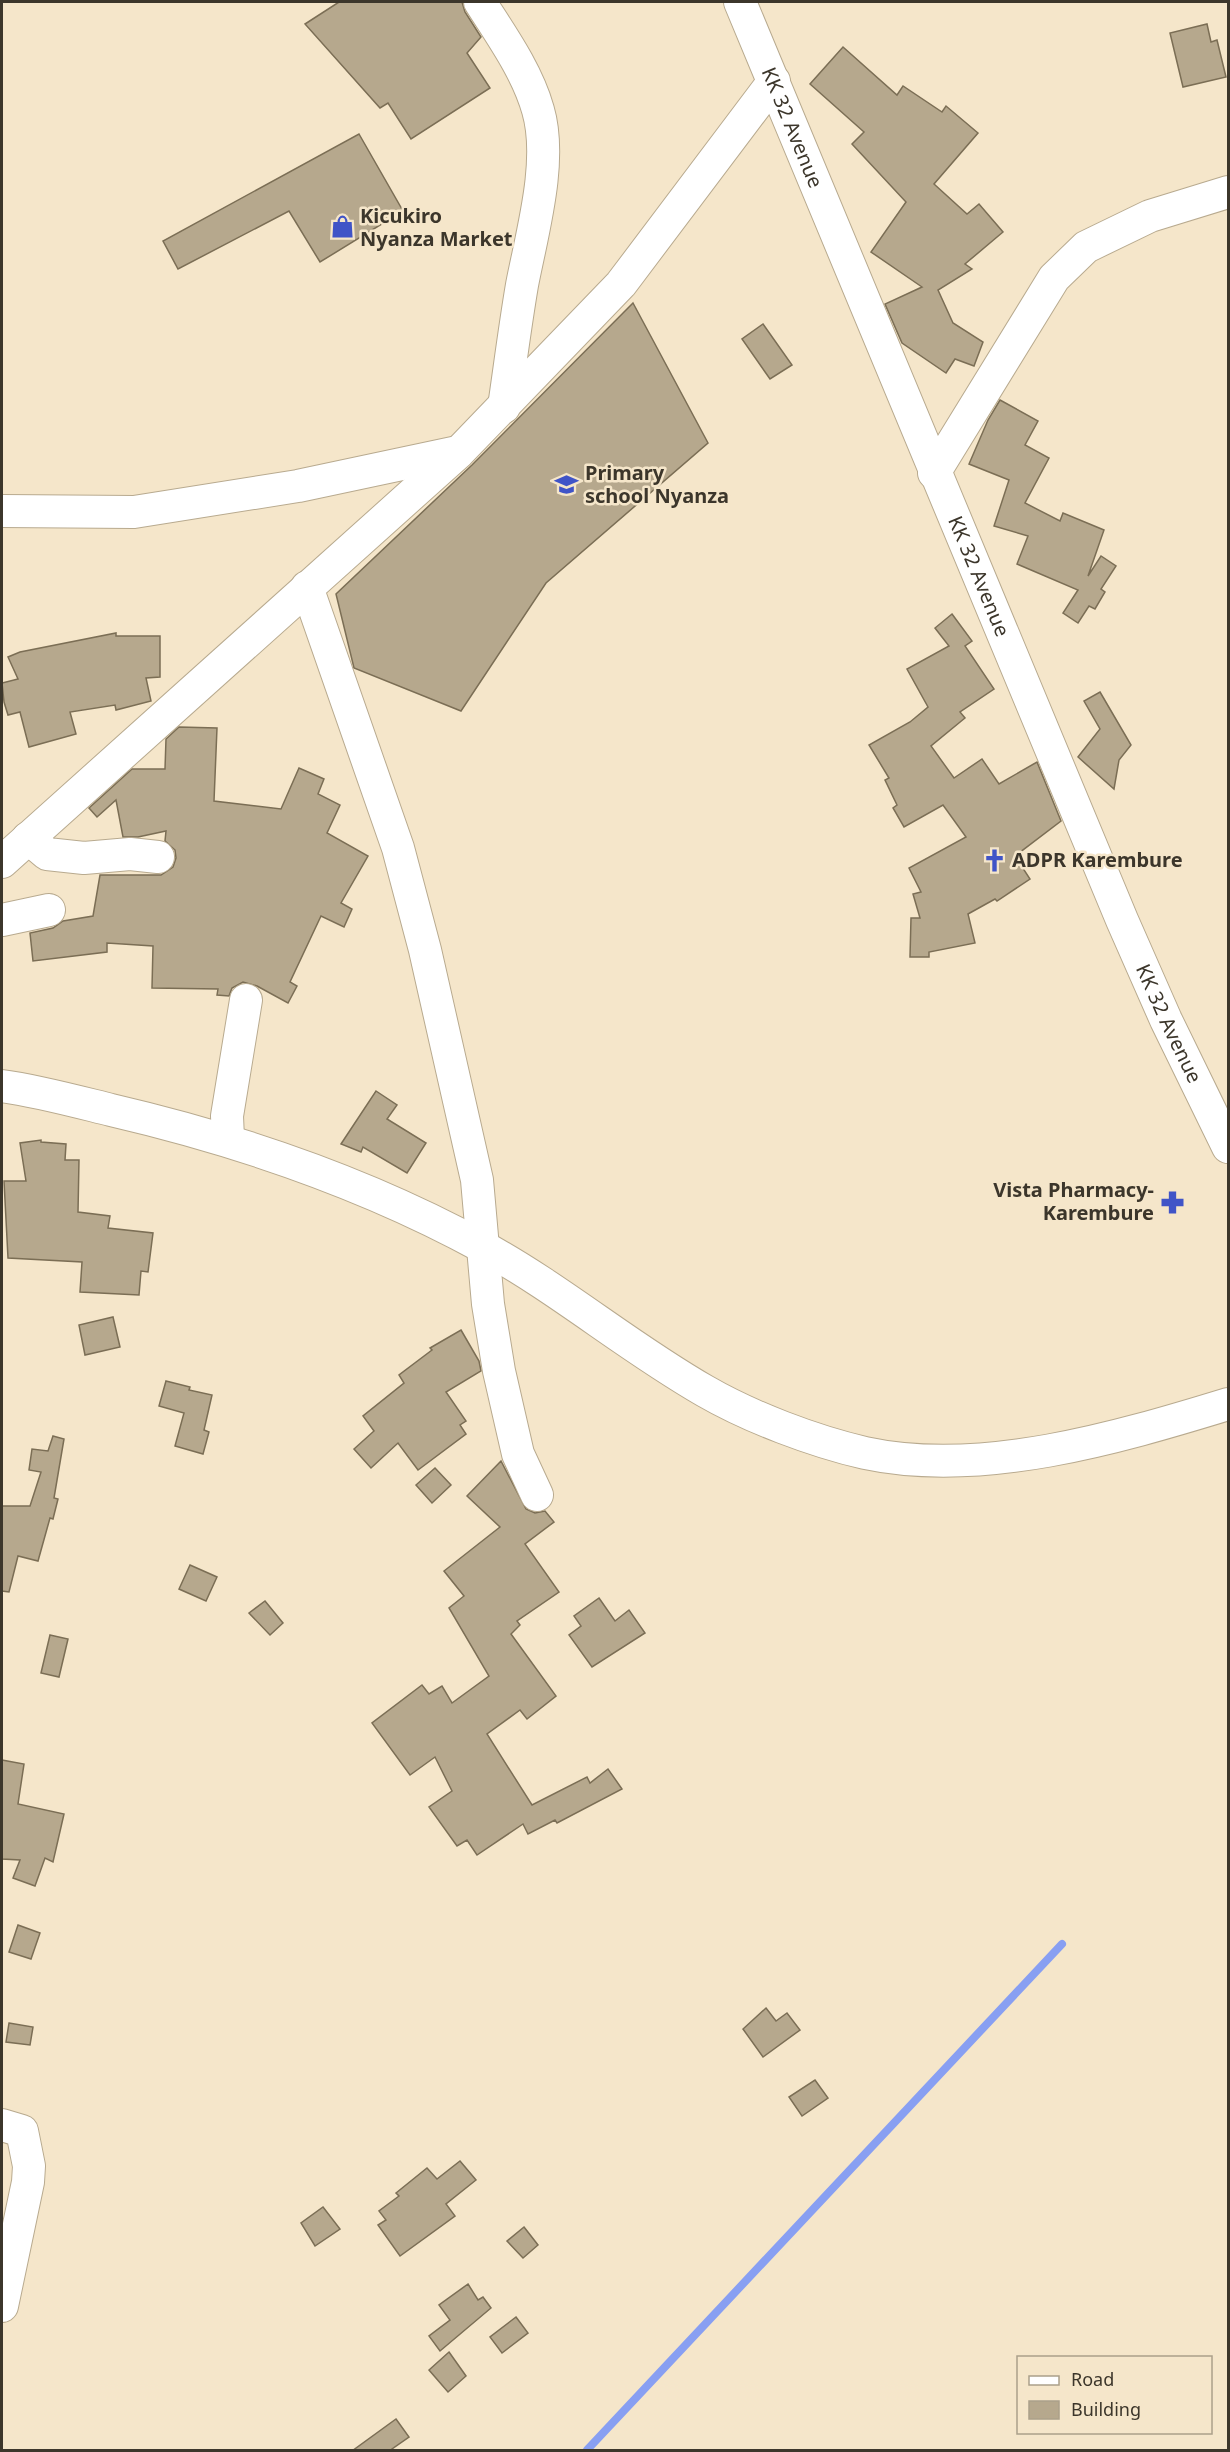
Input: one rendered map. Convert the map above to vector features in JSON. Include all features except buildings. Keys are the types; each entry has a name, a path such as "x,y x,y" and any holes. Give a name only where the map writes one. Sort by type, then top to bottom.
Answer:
{"street":[{"path":"480,2 513,54 537,108 542,127 543,149 536,208 504,407"},
{"name":"KK 32 Avenue","path":"740,2 934,473 1122,920 1166,1020 1228,1147"},
{"path":"2,862 459,452 504,407 621,284 774,81"},
{"path":"934,473 1054,278 1086,247 1150,216 1228,192"},
{"path":"2,511 134,512 298,486 459,452"},
{"path":"307,587 398,848 416,916 477,1180 488,1304 504,1394 518,1454 537,1495"},
{"path":"28,838 47,854 84,858 130,854 158,857"},
{"path":"2,920 49,910"},
{"path":"228,1139 227,1116 246,1000"},
{"path":"2,1086 157,1120 228,1139 291,1161 398,1205 484,1247 705,1391 790,1429 865,1453 931,1460 978,1459 1114,1437 1228,1404"},
{"path":"2,2125 22,2131 29,2166 28,2182 2,2306"}],"waterway":[{"path":"587,2450 1062,1944"}],"place":[{"name":"Kicukiro Nyanza Market","path":"342,227"},
{"name":"Primary school Nyanza","path":"567,485"},
{"name":"ADPR Karembure","path":"994,860"},
{"name":"Vista Pharmacy- Karembure","path":"1172,1202"}]}
